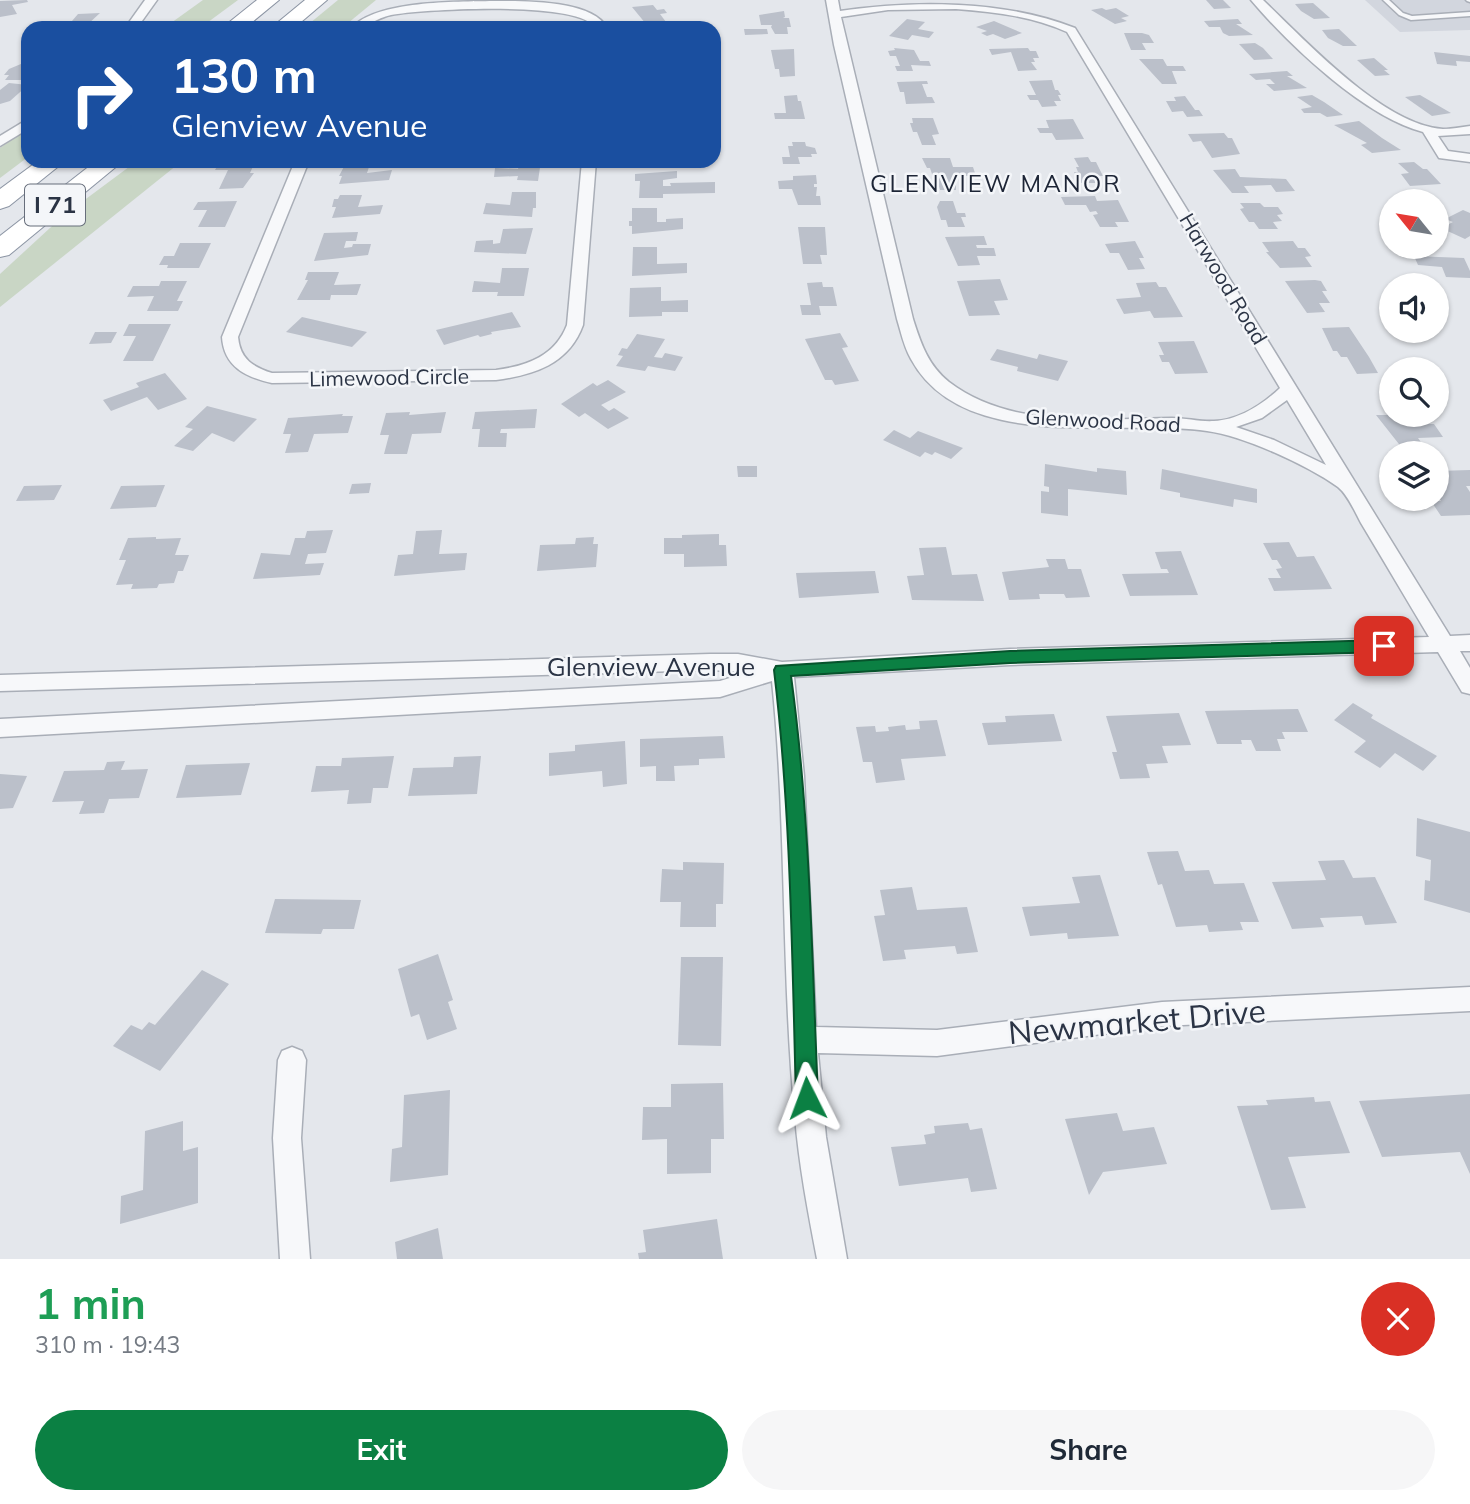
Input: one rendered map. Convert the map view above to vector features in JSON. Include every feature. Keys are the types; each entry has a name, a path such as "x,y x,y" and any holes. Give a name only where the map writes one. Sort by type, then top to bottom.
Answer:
{"highway":[{"path":"242,21 270,0"},
{"path":"290,21 317,0"},
{"name":"I 71","path":"0,201 44,168"},
{"name":"I 71","path":"0,249 101,168"}],"street":[{"path":"136,21 151,0"},
{"name":"Harwood Road","path":"834,8 892,0 967,1 1009,5 1043,14 1071,30 1470,686"},
{"path":"1256,0 1353,91 1470,148"},
{"path":"366,21 396,10 465,3 495,3 570,8 594,17 597,21"},
{"name":"Glenwood Road","path":"834,8 905,319 916,354 929,372 949,389 976,404 1024,419 1078,424 1214,426 1237,422 1260,412 1273,405 1289,388"},
{"path":"0,142 21,128"},
{"path":"1441,134 1470,130"},
{"path":"1441,134 1444,155 1470,158"},
{"name":"Limewood Circle","path":"299,168 230,337 234,357 246,368 262,376 290,380 505,374 541,364 558,354 570,341 575,325 588,168"},
{"name":"Glenwood Road","path":"1214,426 1275,447 1349,485"},
{"name":"Glenview Avenue","path":"0,683 710,662 738,662 782,670 1010,657 1470,643"},
{"path":"0,728 720,689 782,670 790,731 797,850 807,1098 832,1259"},
{"name":"Newmarket Drive","path":"804,1040 937,1043 1162,1014 1470,999"},
{"path":"292,1060 287,1138 295,1259"}],"lane":[{"path":"1386,0 1401,15 1410,18 1470,14"}],"shaded area":[{"path":"1365,0 1470,0 1470,30 1400,32"}],"green space":[{"path":"203,0 238,0 210,21 174,21"},
{"path":"338,0 376,0 350,21 312,21"},
{"path":"21,133 21,162 0,178 0,148"},
{"path":"128,168 173,168 0,307 0,274 63,216"}],"building":[{"path":"1206,0 1223,0 1231,8 1214,9"},
{"path":"0,1 28,2 12,5 17,14 0,17"},
{"path":"1313,3 1330,18 1314,19 1295,4"},
{"path":"653,5 657,10 664,9 667,13 660,14 665,21 644,21 632,7"},
{"path":"1116,8 1129,16 1121,18 1127,21 1115,24 1091,10"},
{"path":"784,11 783,18 789,18 791,27 787,27 788,34 775,34 772,25 761,25 759,15"},
{"path":"100,13 91,21 72,21 78,14"},
{"path":"907,19 925,22 918,29 934,32 929,38 912,35 908,40 889,36"},
{"path":"1238,19 1242,24 1236,24 1253,35 1229,36 1223,33 1220,27 1209,27 1204,21"},
{"path":"994,21 1022,33 1005,39 993,34 987,36 981,33 987,31 976,27"},
{"path":"744,29 767,29 768,34 745,35"},
{"path":"1339,29 1357,46 1343,46 1328,38 1322,30"},
{"path":"1124,33 1149,35 1154,43 1142,43 1146,50 1131,50"},
{"path":"1255,43 1273,59 1254,60 1239,44"},
{"path":"894,48 914,50 920,61 929,61 931,66 911,65 913,71 897,71 895,66 900,66 896,56 890,56 888,51 895,50"},
{"path":"1028,48 1030,51 1036,51 1039,58 1033,58 1035,62 1031,62 1037,70 1018,71 1011,52 992,55 989,49"},
{"path":"794,49 795,76 780,77 779,69 775,69 771,50"},
{"path":"1434,52 1470,56 1470,62 1456,61 1457,66 1437,64"},
{"path":"1374,58 1390,75 1375,76 1357,60"},
{"path":"1139,59 1163,59 1167,66 1183,66 1186,71 1172,71 1177,84 1162,84"},
{"path":"21,64 21,80 5,80 9,75 4,75 9,69"},
{"path":"1287,71 1293,76 1287,76 1307,88 1274,91 1266,84 1275,84 1270,79 1256,80 1249,74"},
{"path":"1052,80 1055,90 1061,95 1058,95 1061,101 1054,101 1057,106 1042,107 1038,100 1030,100 1027,95 1036,95 1029,81"},
{"path":"927,81 928,84 922,84 927,97 932,97 935,103 906,104 904,92 900,92 897,82"},
{"path":"9,83 21,84 21,91 10,101 0,104 0,90"},
{"path":"797,95 805,119 775,119 774,113 786,113 784,96"},
{"path":"1312,95 1343,115 1327,117 1320,113 1304,113 1301,109 1312,107 1297,97"},
{"path":"1420,95 1451,113 1432,116 1405,97"},
{"path":"1185,96 1203,116 1187,117 1183,111 1172,112 1166,101 1176,101 1174,97"},
{"path":"912,118 933,118 939,134 932,135 936,145 922,145 917,132 913,132 910,123 913,123"},
{"path":"1073,119 1084,139 1056,140 1052,133 1040,133 1037,128 1049,128 1046,120"},
{"path":"1359,121 1401,150 1372,153 1361,145 1367,143 1334,125"},
{"path":"1224,133 1228,138 1232,138 1240,154 1212,158 1201,141 1193,142 1188,134"},
{"path":"792,142 805,142 806,146 815,148 817,154 811,154 812,157 798,157 800,164 783,164 782,157 790,157 788,146 793,146"},
{"path":"1088,157 1091,162 1096,162 1103,176 1093,176 1096,183 1080,183 1074,172 1078,172 1076,167 1079,167 1074,158"},
{"path":"922,158 950,158 953,167 973,167 976,176 956,176 956,190 940,190"},
{"path":"1414,162 1427,169 1441,184 1410,186 1401,174 1409,173 1398,163"},
{"path":"252,168 250,173 254,173 243,188 219,189 228,170 215,170"},
{"path":"343,168 369,168 367,173 392,170 389,180 339,184 342,176 339,176"},
{"path":"495,168 540,168 538,181 517,180 518,176 494,177"},
{"path":"1235,169 1240,177 1286,179 1295,191 1276,192 1271,185 1244,186 1249,193 1232,193 1213,170"},
{"path":"677,171 677,178 663,180 663,186 671,186 670,183 715,182 715,193 663,194 663,198 639,198 640,181 635,181 635,174"},
{"path":"816,175 817,184 814,184 814,187 817,187 816,196 820,196 821,205 798,205 792,189 779,189 778,181 793,180 793,176"},
{"path":"512,192 536,192 536,208 533,208 532,217 483,214 486,203 510,205"},
{"path":"340,195 362,195 358,207 383,205 380,214 332,218 336,207 332,207 334,199 338,199"},
{"path":"1095,196 1097,201 1118,200 1129,222 1115,222 1118,227 1100,227 1093,215 1098,214 1096,211 1090,212 1086,205 1065,205 1061,197"},
{"path":"237,201 225,227 198,227 207,210 193,210 198,202"},
{"path":"940,201 953,201 957,213 965,213 966,217 961,217 965,227 948,227 946,220 941,220 937,207"},
{"path":"1240,203 1278,207 1283,214 1277,215 1282,221 1273,222 1278,229 1259,229 1254,222 1249,222 1240,209 1244,208"},
{"path":"632,208 657,208 657,222 683,218 683,229 632,234 629,221 632,221"},
{"path":"1463,210 1470,213 1470,236 1465,239 1449,232 1449,224 1453,222 1449,220 1449,217"},
{"path":"798,227 825,227 827,255 820,255 822,264 803,264"},
{"path":"533,228 526,254 474,252 476,241 493,240 493,244 500,243 503,229"},
{"path":"358,232 356,241 346,241 344,248 352,247 353,244 371,244 368,255 314,261 324,233"},
{"path":"984,236 987,245 976,245 977,248 994,248 996,256 977,256 980,265 958,266 945,237"},
{"path":"1135,241 1144,258 1139,258 1145,269 1128,270 1119,253 1110,253 1105,244"},
{"path":"1293,241 1298,248 1305,248 1311,256 1305,257 1312,267 1280,268 1266,252 1269,252 1262,242"},
{"path":"180,243 211,243 199,268 167,268 168,265 159,265 164,256 174,256"},
{"path":"633,247 657,247 657,264 687,263 687,273 632,276"},
{"path":"1464,258 1470,278 1449,277 1449,273 1444,273 1442,267 1418,265 1415,259"},
{"path":"502,268 529,268 524,296 472,292 474,281 500,283"},
{"path":"308,272 339,272 334,285 361,284 357,295 331,295 330,300 297,300 308,280 305,280"},
{"path":"1000,279 1008,300 994,301 1000,315 969,316 957,281"},
{"path":"161,281 187,281 177,301 183,301 178,311 147,311 154,296 127,297 133,286 159,286"},
{"path":"1285,281 1321,281 1327,291 1322,291 1330,303 1319,303 1325,312 1307,313"},
{"path":"822,282 823,287 833,287 837,306 819,306 821,315 802,315 800,305 811,305 807,283"},
{"path":"1156,282 1159,287 1166,287 1183,317 1154,318 1150,311 1124,314 1116,299 1141,297 1136,283"},
{"path":"661,287 661,301 688,300 688,312 662,312 662,316 629,317 630,288"},
{"path":"512,312 521,327 444,345 436,330"},
{"path":"302,317 367,332 352,347 286,332"},
{"path":"129,324 171,324 153,361 123,361 136,336 123,336"},
{"path":"1349,327 1378,373 1357,374 1347,357 1341,357 1337,351 1333,351 1322,328"},
{"path":"95,332 117,332 111,343 89,344"},
{"path":"840,333 848,347 842,348 859,381 835,385 832,380 825,380 805,339"},
{"path":"637,334 665,339 654,357 662,358 665,353 683,357 675,371 648,366 645,371 616,366 623,356 618,355 622,348 627,349"},
{"path":"1194,341 1208,373 1175,374 1169,362 1162,362 1159,355 1164,355 1158,342"},
{"path":"997,349 1037,359 1039,354 1068,361 1058,381 1017,371 1018,367 990,360"},
{"path":"165,373 187,399 158,410 147,397 111,411 103,400 139,387 136,383"},
{"path":"608,380 626,392 601,405 609,411 614,408 629,418 608,429 585,413 579,417 561,404 593,383 597,386"},
{"path":"207,406 257,419 234,442 212,433 193,451 174,446 193,429 185,427"},
{"path":"537,409 535,428 501,429 500,433 507,433 506,447 478,447 480,429 472,429 475,412"},
{"path":"410,412 409,415 446,412 441,433 412,434 407,454 384,454 389,435 380,435 386,413"},
{"path":"343,414 342,416 353,416 348,433 314,434 308,452 285,453 291,434 283,434 288,418"},
{"path":"1385,427 1436,427 1443,437 1418,438 1420,441 1397,441"},
{"path":"894,430 910,438 918,431 963,448 951,459 935,452 932,455 925,452 920,457 883,440"},
{"path":"1045,464 1097,472 1097,468 1126,471 1127,495 1068,489 1068,516 1041,513 1041,491 1049,492 1049,487 1044,486"},
{"path":"737,466 757,466 757,477 738,477"},
{"path":"1162,469 1257,489 1257,503 1234,499 1233,507 1180,497 1180,493 1160,489"},
{"path":"1470,470 1470,486 1466,486 1470,492 1470,515 1441,516 1438,511 1449,511 1449,471"},
{"path":"371,483 369,493 349,494 352,484"},
{"path":"62,485 54,500 16,501 24,486"},
{"path":"165,485 156,507 110,509 121,486"},
{"path":"333,530 326,553 308,554 305,564 324,563 320,575 253,579 261,553 290,555 295,538 305,538 307,531"},
{"path":"442,530 439,554 467,553 465,570 394,576 398,555 413,554 416,531"},
{"path":"719,534 719,545 726,545 727,566 684,567 684,554 664,554 664,538"},
{"path":"594,537 593,544 598,544 596,567 537,571 540,545 575,544 576,538"},
{"path":"128,538 181,538 175,555 189,555 183,571 178,571 174,583 159,584 157,588 131,589 133,584 116,585 126,560 119,560"},
{"path":"1289,542 1297,557 1314,556 1332,589 1274,591 1268,578 1281,578 1276,569 1282,568 1277,560 1272,560 1263,543"},
{"path":"946,547 952,575 977,574 984,601 912,600 907,576 924,575 919,548"},
{"path":"1181,551 1198,595 1130,596 1122,574 1169,573 1167,569 1161,569 1155,552"},
{"path":"1046,559 1065,559 1068,569 1081,569 1090,597 1066,598 1064,594 1039,594 1040,599 1009,600 1002,572 1049,567"},
{"path":"875,571 879,593 799,598 796,573"},
{"path":"1353,703 1373,715 1371,718 1437,756 1423,771 1395,753 1380,768 1354,752 1366,741 1334,720"},
{"path":"1298,709 1308,732 1282,732 1285,739 1277,739 1281,751 1256,751 1251,740 1241,740 1242,744 1217,744 1205,711"},
{"path":"1179,713 1191,745 1162,746 1168,763 1146,764 1150,778 1120,779 1112,752 1117,752 1106,716"},
{"path":"1054,714 1062,741 988,745 982,723 1006,722 1005,716"},
{"path":"937,720 946,756 901,759 905,780 876,783 872,762 863,762 856,727 875,726 876,732 905,725 906,730 920,729 919,721"},
{"path":"723,736 725,758 699,759 699,765 674,766 675,781 656,781 656,766 640,767 640,739"},
{"path":"625,741 627,784 603,787 602,771 549,776 549,753 575,751 575,745"},
{"path":"394,756 388,788 373,788 371,803 347,804 349,790 311,792 316,766 341,766 342,758"},
{"path":"481,756 477,794 408,796 413,768 453,767 454,757"},
{"path":"125,761 121,770 148,769 139,798 109,799 104,813 79,814 84,801 52,802 64,771 104,770 107,762"},
{"path":"250,763 241,795 176,798 186,765"},
{"path":"0,774 27,776 13,808 0,809"},
{"path":"1417,818 1470,832 1470,913 1424,900 1425,880 1430,881 1431,860 1416,856"},
{"path":"1178,851 1185,871 1209,870 1214,884 1244,883 1259,922 1240,922 1243,930 1209,932 1207,925 1176,927 1162,884 1158,885 1147,852"},
{"path":"1344,860 1353,878 1375,877 1397,923 1365,925 1362,916 1320,918 1324,927 1292,929 1272,882 1326,880 1318,861"},
{"path":"683,862 724,863 723,904 716,904 716,927 680,927 681,902 660,902 662,869 683,870"},
{"path":"1100,875 1119,936 1068,939 1067,933 1030,936 1022,907 1080,903 1072,877"},
{"path":"912,887 917,910 967,907 978,952 957,954 955,946 904,950 906,959 883,961 874,916 885,915 880,890"},
{"path":"275,899 361,900 354,929 323,929 321,934 265,933"},
{"path":"438,954 453,1000 448,1002 457,1029 427,1040 419,1014 411,1017 398,969"},
{"path":"681,957 723,957 721,1046 678,1045"},
{"path":"202,970 229,984 160,1071 113,1046 131,1025 142,1030 149,1022 155,1025"},
{"path":"723,1083 724,1139 711,1139 711,1173 667,1174 667,1139 642,1140 643,1107 671,1107 671,1084"},
{"path":"450,1090 448,1175 390,1182 392,1149 402,1147 404,1095"},
{"path":"1470,1094 1470,1174 1460,1152 1382,1157 1359,1101"},
{"path":"1314,1097 1315,1102 1330,1101 1350,1153 1288,1157 1306,1208 1271,1210 1237,1106 1268,1105 1266,1100"},
{"path":"1117,1113 1123,1131 1154,1127 1167,1164 1103,1172 1089,1195 1065,1119"},
{"path":"183,1121 183,1151 198,1147 198,1203 120,1224 121,1196 143,1190 145,1131"},
{"path":"968,1123 970,1130 982,1128 997,1189 971,1192 968,1178 899,1186 891,1147 926,1144 924,1135 935,1133 934,1126"},
{"path":"717,1219 723,1259 639,1259 638,1253 646,1252 643,1230"},
{"path":"438,1228 443,1259 397,1259 395,1242"}],"district":[{"name":"GLENVIEW MANOR","path":"996,184"}],"route":[{"path":"807,1098 798,863 790,731 782,670 1010,657 1384,646"}]}
